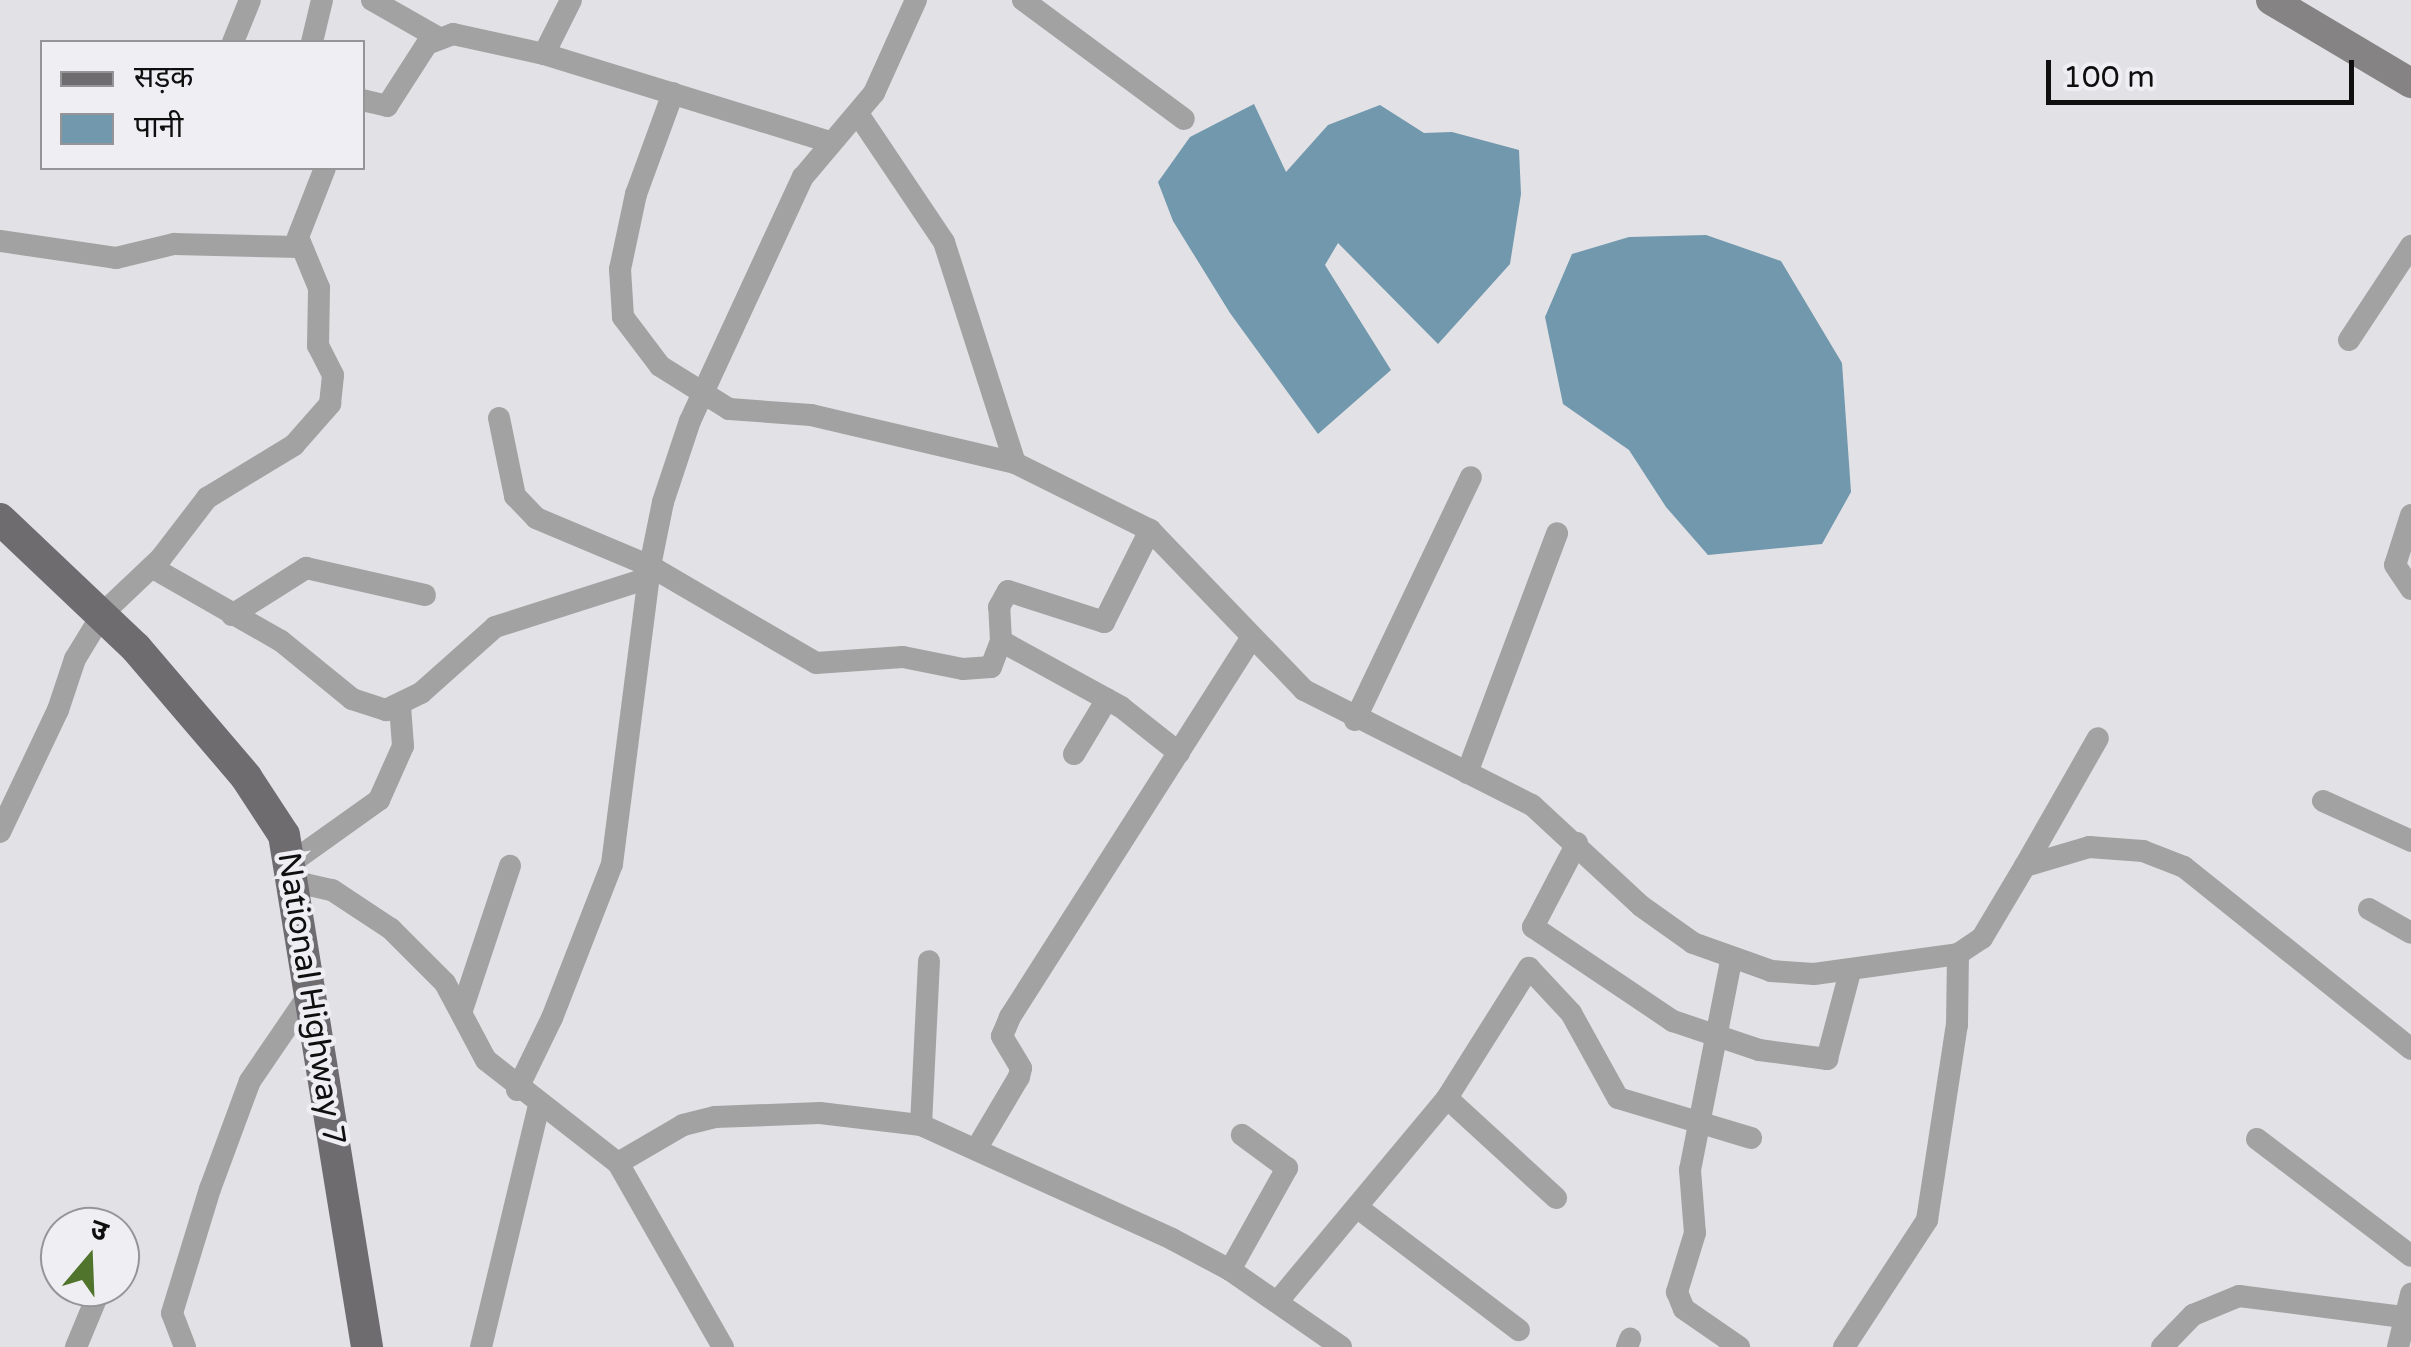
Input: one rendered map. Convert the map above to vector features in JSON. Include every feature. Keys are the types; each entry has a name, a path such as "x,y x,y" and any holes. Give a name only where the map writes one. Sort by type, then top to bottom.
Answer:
{"main road":[{"path":"2271,0 2411,83"},
{"name":"National Highway 7","path":"0,520 103,613 246,777 284,835 294,872 367,1347"}],"street":[{"path":"234,40 250,0"},
{"path":"312,40 322,0"},
{"path":"372,0 435,36 544,54 830,142"},
{"path":"544,54 571,0"},
{"path":"516,1090 552,1018 612,864 650,572 663,502 700,396 781,217 830,142 858,114 916,0"},
{"path":"1023,0 1184,119"},
{"path":"365,101 387,106 395,100 435,36"},
{"path":"673,94 626,232 620,299 636,340 700,396 752,415 811,416 1015,463 1106,502 1150,530 1250,640 1304,690 1355,720 1532,804 1641,906 1731,961 1770,971 1850,972 1958,954 1982,938 2098,738"},
{"path":"858,114 944,242 1015,463"},
{"path":"0,832 58,710 75,659 103,613 152,568 207,498 294,445 330,404 333,375 318,346 320,288 298,247 324,170"},
{"path":"0,241 116,258 174,244 298,247"},
{"path":"2349,340 2411,246"},
{"path":"499,418 507,470 524,508 816,663 903,656 980,671 997,659 1002,641 999,607 1008,590 1104,622 1150,530"},
{"path":"1355,720 1471,478"},
{"path":"2411,515 2395,566 2411,589"},
{"path":"1466,773 1558,532"},
{"path":"152,568 300,654 352,699 386,710 400,706 495,627 650,572"},
{"path":"232,615 306,568 425,595"},
{"path":"978,1146 1019,1078 1021,1068 1002,1036 1010,1017 1250,640"},
{"path":"1002,641 1107,699 1179,753"},
{"path":"1074,754 1107,699"},
{"path":"400,706 403,746 378,800 294,872 371,912 423,957 462,1010 486,1060 516,1090 618,1163 722,1347"},
{"path":"2323,800 2411,842"},
{"path":"1577,843 1533,927 1673,1020 1719,1039 1826,1059 1850,972"},
{"path":"2025,866 2089,847 2143,851 2184,867 2411,1049"},
{"path":"462,1010 510,866"},
{"path":"2368,909 2411,933"},
{"path":"1844,1347 1927,1220 1956,1025 1958,954"},
{"path":"921,1125 929,961"},
{"path":"1731,961 1719,1039 1690,1170 1695,1233 1677,1292 1684,1309 1739,1347"},
{"path":"1278,1302 1447,1098 1528,968 1571,1013 1618,1098 1751,1138"},
{"path":"185,1347 172,1313 210,1190 250,1081 312,990"},
{"path":"1447,1098 1556,1198"},
{"path":"482,1347 539,1106"},
{"path":"618,1163 683,1124 715,1118 820,1113 921,1125 978,1146 1230,1270 1341,1347"},
{"path":"1230,1270 1287,1168 1242,1135"},
{"path":"2257,1139 2411,1256"},
{"path":"1358,1208 1519,1330"},
{"path":"2162,1347 2193,1316 2239,1296 2403,1332 2411,1294"},
{"path":"76,1347 92,1307"}],"water":[{"path":"1254,104 1286,172 1328,125 1380,105 1424,133 1452,132 1519,150 1521,194 1510,264 1438,344 1338,243 1325,265 1391,370 1318,434 1230,313 1173,221 1158,182 1190,137"},
{"path":"1706,235 1781,261 1842,363 1851,492 1822,544 1708,555 1666,507 1629,450 1563,404 1545,317 1572,254 1629,237"}]}
